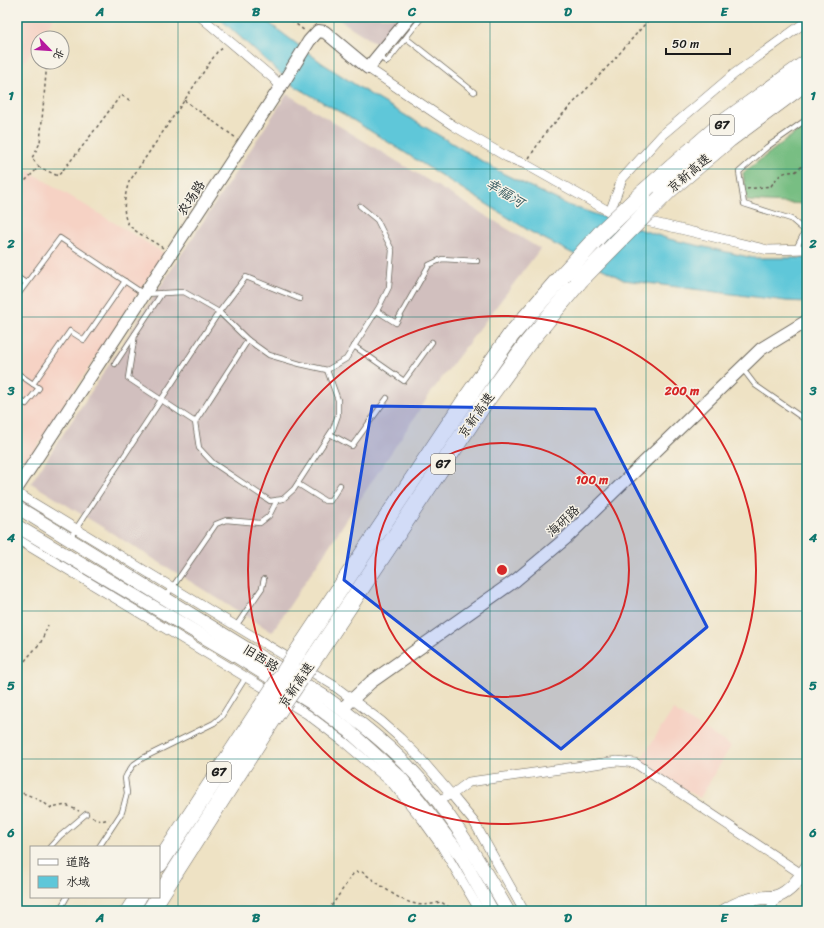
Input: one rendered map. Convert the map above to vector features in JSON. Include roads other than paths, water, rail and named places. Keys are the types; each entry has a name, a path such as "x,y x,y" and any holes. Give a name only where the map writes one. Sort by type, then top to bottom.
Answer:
{"highway":[{"name":"京新高速","path":"310,649 471,392 511,336 603,231 643,193 722,124 807,63"},
{"name":"京新高速","path":"160,863 267,713 310,649 482,406 527,344 579,281 670,188 729,140 807,81"},
{"name":"京新高速","path":"160,894 267,713"},
{"path":"129,911 137,898"},
{"name":"京新高速","path":"150,911 158,898"}],"main road":[{"name":"旧西路","path":"17,507 72,534 164,599 325,697 368,730 405,764 437,801 471,849 508,911"},
{"name":"旧西路","path":"17,526 309,701 348,730 400,777 418,799 461,856 492,911"},
{"path":"724,911 745,901 777,897 785,892 805,873"}],"street":[{"path":"201,17 282,85"},
{"path":"410,17 368,68 454,126 507,157 525,164 610,212 768,250 807,249"},
{"path":"610,212 622,179 662,135 734,74 807,20"},
{"name":"农场路","path":"17,488 318,31 325,32 368,68"},
{"name":"海研路","path":"342,709 371,682 516,580 554,548 761,349 807,321"},
{"path":"17,493 72,534 172,588 236,626 333,685 381,721 420,758 474,822 524,911"},
{"path":"17,539 307,714 325,727 392,783 422,819 442,847 480,911"},
{"path":"437,801 469,782 617,761 635,763 805,873"},
{"path":"769,911 777,897"}],"lane":[{"path":"378,56 387,62 422,17"},
{"path":"406,38 474,92"},
{"path":"796,249 805,231 791,219 744,204 738,172 767,147 807,118"},
{"path":"17,296 60,238 144,294 184,292 219,312 248,340 269,355 327,370 346,359 377,311 389,287 392,250 377,220 360,206"},
{"path":"377,311 396,323 429,265 442,259 477,261"},
{"path":"17,277 26,283"},
{"path":"72,534 219,312 246,277 300,299"},
{"path":"33,384 70,331 84,340 125,281"},
{"path":"115,364 162,293"},
{"path":"135,334 128,378 195,422"},
{"path":"248,340 195,422 199,448 213,463 270,501 282,499 294,489 333,429 338,415 338,400 327,370"},
{"path":"354,346 404,381 432,342"},
{"path":"742,368 755,385 807,421"},
{"path":"17,372 38,388 26,404 17,398"},
{"path":"330,434 352,446 388,398"},
{"path":"298,484 324,501 330,500 340,485"},
{"path":"164,599 216,524 226,520 260,524 269,516 277,500"},
{"path":"236,626 262,588 264,579"},
{"path":"100,846 122,812 126,798 126,778 133,765 143,758 214,723 221,717 246,677"},
{"path":"51,846 60,836 86,814"},
{"path":"59,911 66,898"}],"water":[{"name":"幸福河","path":"218,17 261,17 322,63 368,93 502,173 568,205 669,239 753,258 807,258 807,302 786,301 624,280 531,232 345,115 293,85"}]}
